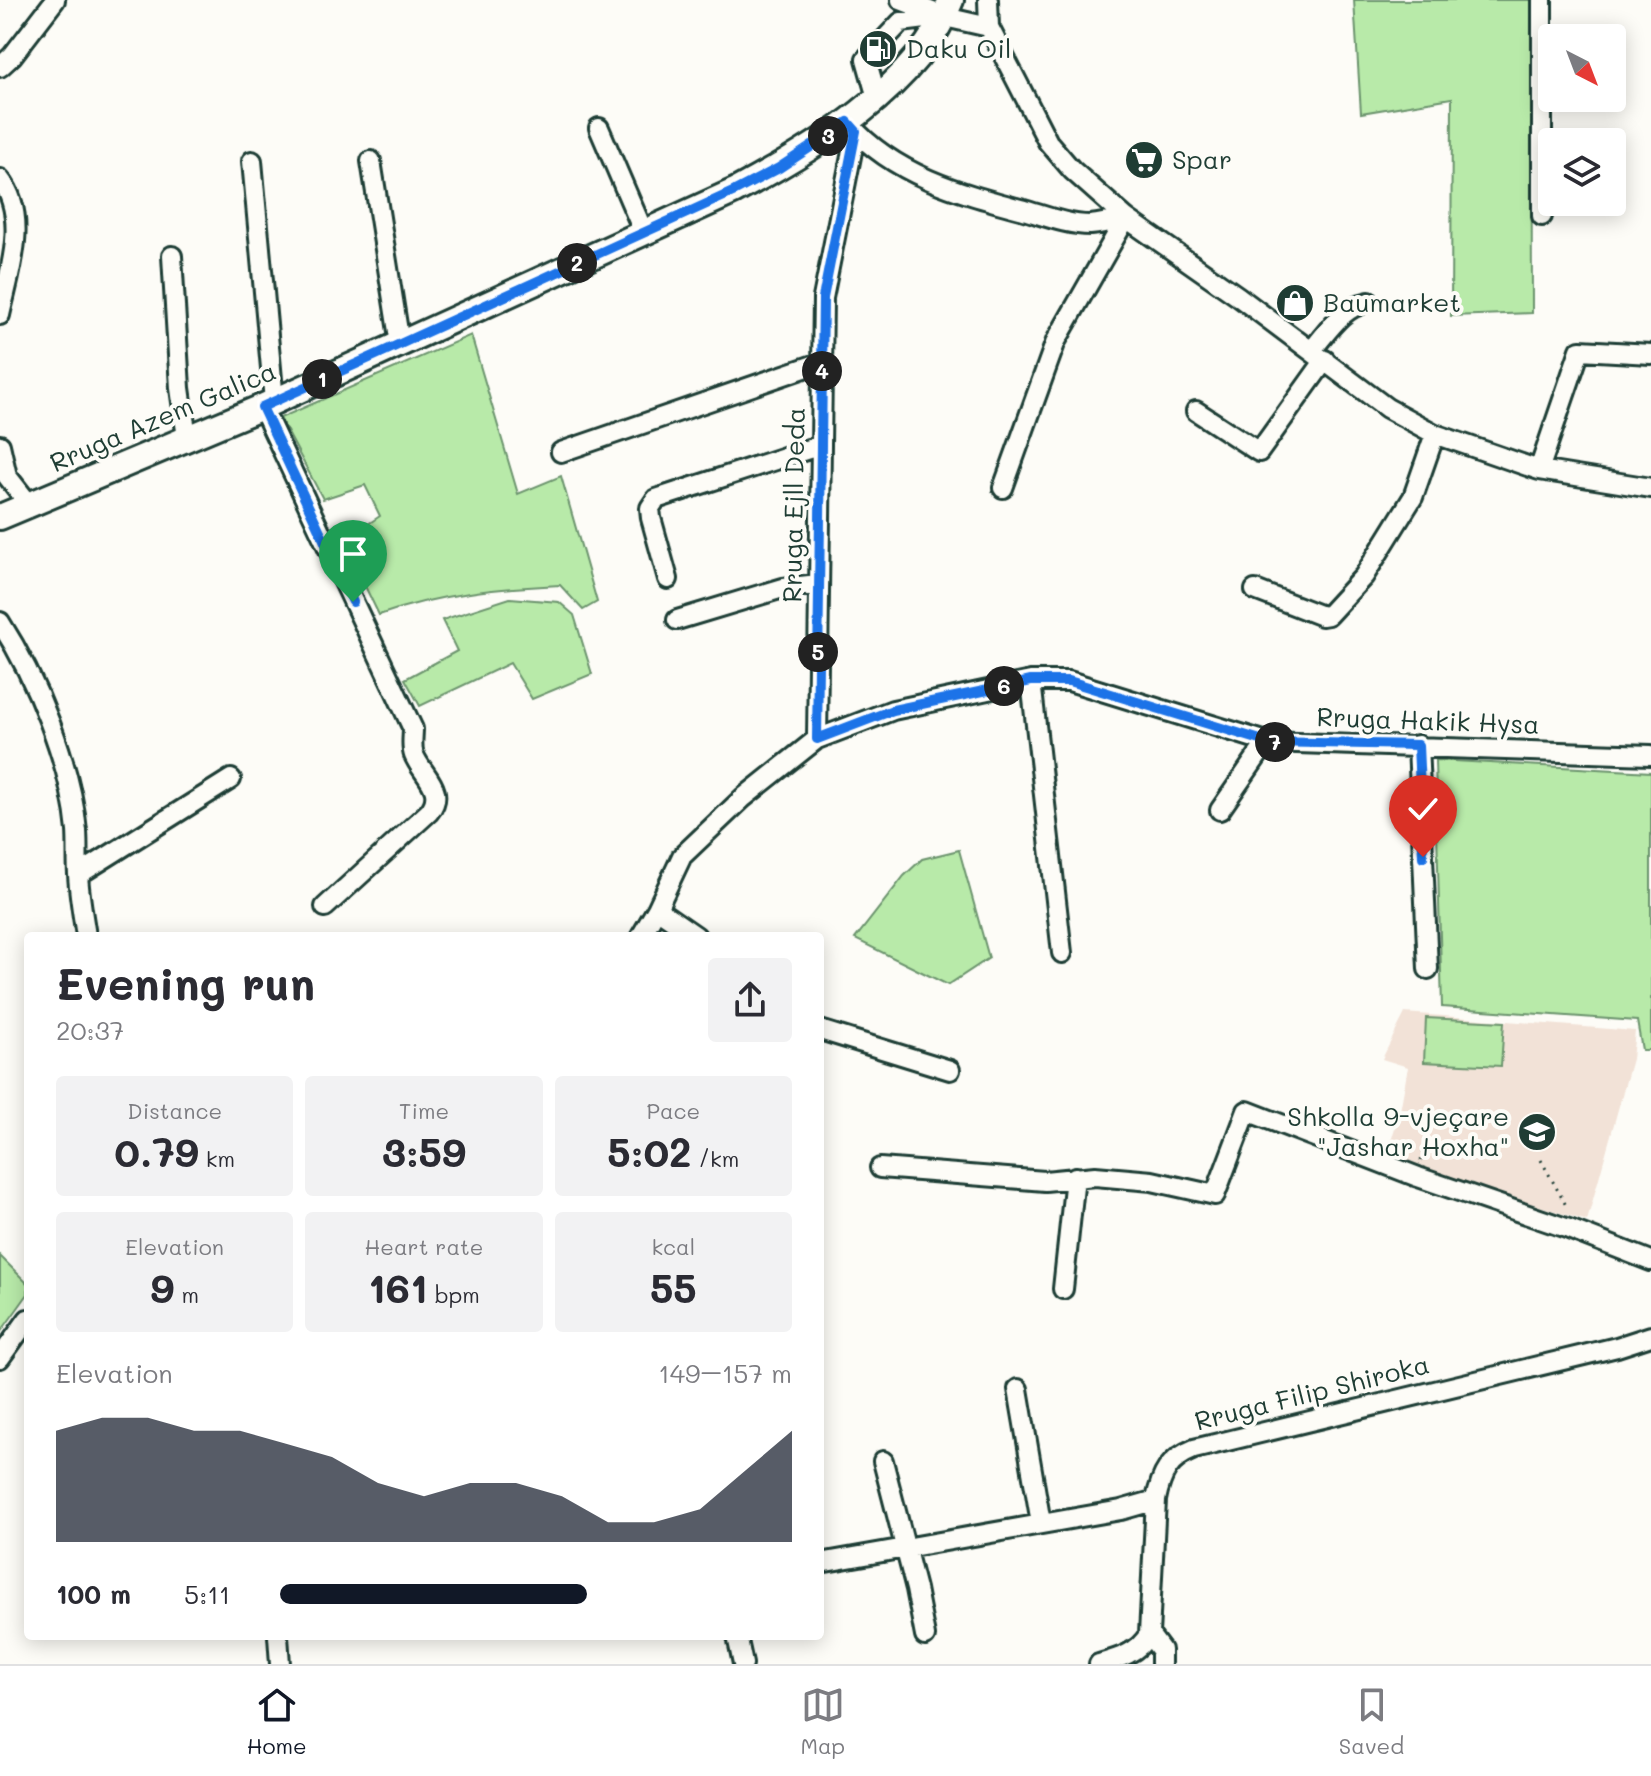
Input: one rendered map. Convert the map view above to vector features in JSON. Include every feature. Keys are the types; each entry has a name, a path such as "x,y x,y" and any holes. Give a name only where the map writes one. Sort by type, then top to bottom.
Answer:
{"main road":[{"name":"Rruga Azem Galica","path":"0,517 268,404 735,191 779,168 852,126 925,45 948,8"}],"street":[{"path":"0,67 27,38 55,0"},
{"path":"901,0 948,8 989,27"},
{"path":"988,0 989,27 1048,142 1072,170 1126,218 1319,355 1387,408 1435,434 1539,470 1651,488"},
{"path":"1542,0 1542,128"},
{"path":"877,98 866,59 901,22 948,8"},
{"path":"852,126 895,162 927,180 956,191 1074,224 1126,218"},
{"name":"Rruga Ejll Deda","path":"817,739 823,298 852,126"},
{"path":"599,128 644,233"},
{"path":"252,161 268,404 413,729 414,756 433,784 436,797 429,812 325,907"},
{"path":"371,161 400,344"},
{"path":"0,179 6,186 14,209 15,244 0,315"},
{"path":"1003,488 1056,341 1126,218"},
{"path":"172,256 180,388 187,438"},
{"path":"1196,411 1259,452 1341,314 1355,305 1369,302"},
{"path":"1539,470 1580,350 1651,354"},
{"path":"561,452 822,362"},
{"path":"1255,590 1322,616 1328,615 1364,576 1413,497 1435,434"},
{"path":"668,579 651,518 650,508 656,499 821,445"},
{"path":"0,446 35,502"},
{"path":"677,620 783,588 818,584"},
{"path":"0,622 16,647 46,711 67,780 77,829 78,875 85,932"},
{"path":"1031,681 1062,953"},
{"name":"Rruga Hakik Hysa","path":"643,932 682,856 743,798 817,739 893,710 1031,681 1069,681 1267,742 1651,755"},
{"path":"1220,810 1267,742"},
{"path":"1418,745 1428,969"},
{"path":"78,875 231,779"},
{"path":"657,909 690,932"},
{"path":"824,1031 950,1070"},
{"path":"880,1168 1045,1181 1095,1176 1152,1181 1215,1195 1247,1111 1651,1261"},
{"path":"1063,1289 1075,1177"},
{"path":"0,1358 24,1325"},
{"name":"Rruga Filip Shiroka","path":"1149,1634 1156,1500 1160,1478 1181,1454 1651,1336"},
{"path":"1018,1389 1041,1523"},
{"path":"883,1461 925,1636"},
{"path":"824,1562 1121,1510 1156,1500"},
{"path":"1099,1664 1132,1652 1143,1644 1149,1634 1161,1650 1161,1664"},
{"path":"278,1640 280,1664"},
{"path":"738,1640 743,1664"}],"path":[{"path":"1541,1160 1572,1217"}],"shaded area":[{"name":"Shkolla 9-vjeçare \"Jashar Hoxha\"","path":"1405,1013 1635,1031 1632,1059 1587,1221 1386,1158 1400,1111 1408,1067 1382,1059"}],"green space":[{"path":"1354,0 1531,0 1532,313 1451,316 1452,98 1361,113"},
{"path":"471,335 518,494 561,476 597,602 583,610 560,585 468,593 379,615 343,541 380,516 365,485 323,499 280,418"},
{"path":"510,598 559,602 574,615 592,674 532,699 510,663 420,706 405,679 457,651 442,620"},
{"path":"1435,760 1651,772 1651,1050 1642,1050 1637,1021 1442,1007"},
{"path":"959,850 989,958 948,985 855,939 904,876 922,859"},
{"path":"1426,1018 1504,1022 1501,1066 1424,1062"},
{"path":"0,1256 24,1280 24,1300 0,1333"}],"place":[{"name":"Daku Oil","path":"878,49"},
{"name":"Spar","path":"1144,160"},
{"name":"Baumarket","path":"1295,303"},
{"name":"Shkolla 9-vjeçare \"Jashar Hoxha\"","path":"1537,1132"}],"route":[{"path":"353,602 262,407 735,191 779,168 848,122 856,131 823,298 817,739 893,710 1031,681 1069,681 1267,742 1418,745 1423,857"}]}
